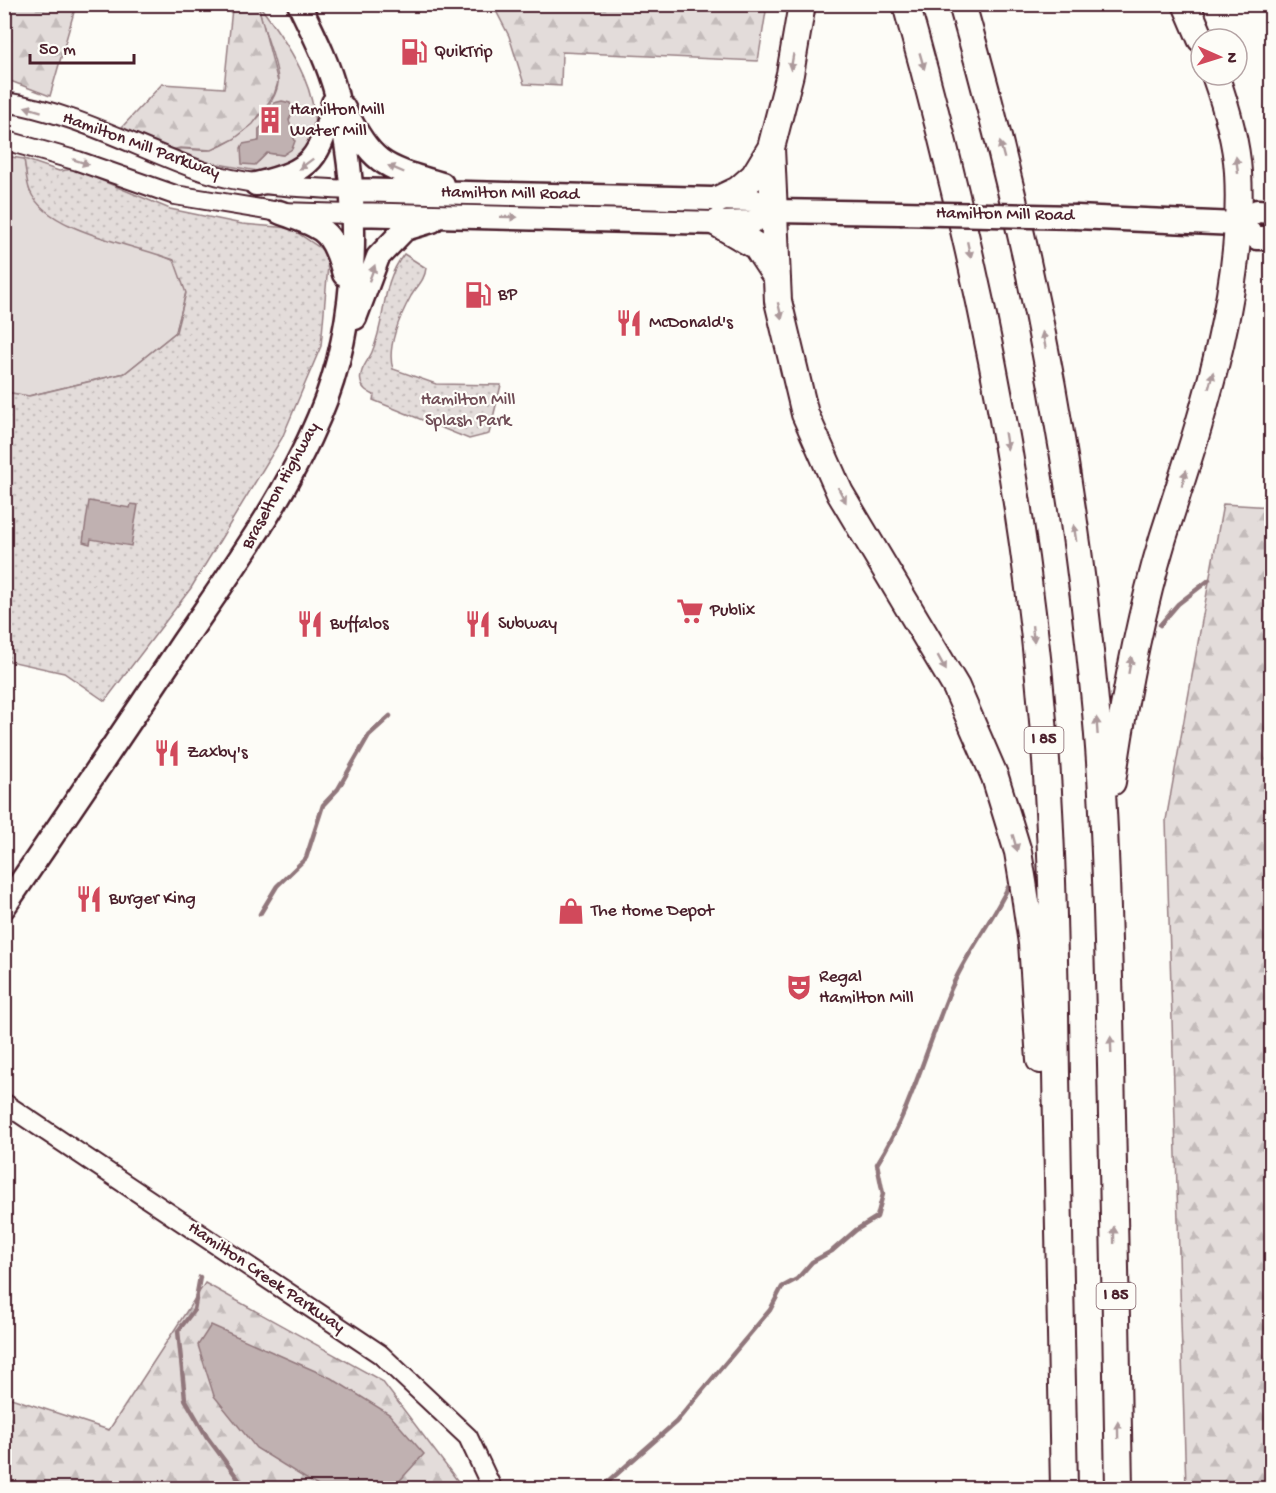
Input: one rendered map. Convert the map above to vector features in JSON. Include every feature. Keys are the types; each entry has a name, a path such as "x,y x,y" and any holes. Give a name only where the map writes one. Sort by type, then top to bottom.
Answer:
{"highway":[{"path":"777,279 756,246 718,211 754,176 771,148 790,74 802,4"},
{"name":"I 85","path":"906,4 938,119 968,243 1003,416 1026,567 1043,720 1052,874 1064,1488"},
{"name":"I 85","path":"962,4 1012,186 1060,429 1088,631 1105,826 1119,1488"},
{"path":"1186,4 1196,27"},
{"path":"1105,826 1132,653 1218,356 1235,266 1238,172 1233,133 1219,87"},
{"path":"771,148 778,301 806,414 840,493 956,687 995,777 1015,842 1032,943 1043,1111 1060,1278"}],"main road":[{"name":"Braselton Highway","path":"4,907 252,542 287,482 319,417 337,367 350,295 351,190 336,93 319,46 299,4"},
{"path":"256,184 290,176 313,160 325,135 336,93"},
{"path":"336,93 373,156 393,170 472,193"},
{"name":"Hamilton Mill Road","path":"351,190 472,193 718,211 752,222 774,211 1076,217 1236,224 1257,238 1272,238"},
{"name":"Hamilton Mill Road","path":"352,214 451,216 718,211"},
{"name":"Hamilton Mill Road","path":"1236,224 1257,211 1272,212"},
{"path":"279,212 321,228 337,246 350,295"},
{"path":"337,367 378,257 405,229 451,216"}],"street":[{"name":"Hamilton Mill Parkway","path":"4,102 117,135 203,171 256,184 351,190"},
{"name":"Hamilton Mill Parkway","path":"4,140 78,161 175,195 279,212 352,214"},
{"name":"Hamilton Creek Parkway","path":"4,1103 380,1354 468,1437 492,1488"}],"green space":[{"path":"4,5 76,5 50,96 5,79"},
{"path":"230,5 258,5 278,82 274,95 253,124 234,139 212,150 180,148 171,150 122,127 162,84 224,88 232,8"},
{"path":"259,5 294,57 311,96 314,137 309,157 268,173 190,159 171,150 208,150 222,145 254,122 271,101 276,91 277,73","holes":["271,108 289,120 289,125 294,132 283,155 267,153 259,161 255,144 259,140 259,129 267,122"]},
{"path":"493,5 767,5 758,61 562,52 561,86 524,84 509,36"},
{"path":"5,156 24,159 30,192 145,249 175,261 186,292 176,332 125,373 28,396 5,392"},
{"path":"24,159 59,171 74,169 170,209 242,224 290,228 329,254 321,346 282,438 191,588 105,701 64,673 5,660 5,392 29,396 125,373 176,332 186,293 174,260 94,235 54,217 40,205 30,191"},
{"name":"Hamilton Mill Splash Park","path":"404,254 426,268 395,332 391,352 393,369 436,384 501,385 489,434 469,439 373,400 374,395 362,384 361,374 377,339 387,289 396,266"},
{"path":"1223,504 1272,507 1271,1488 1186,1488 1166,820"},
{"path":"205,1283 382,1381 463,1488 5,1488 5,1396 109,1430"}],"shaded area":[{"path":"282,101 290,103 293,111 289,120 295,141 292,149 283,155 267,153 255,165 242,164 243,144 259,141 259,129 267,122 274,103"},
{"path":"89,501 130,508 131,504 138,505 131,546 91,539 90,544 83,542"},
{"path":"211,1325 331,1378 389,1414 424,1454 393,1488 321,1488 256,1448 214,1396 198,1345"}],"waterway":[{"path":"1160,625 1178,604 1209,580"},
{"path":"260,914 277,886 306,858 323,805 338,789 369,735 390,716"},
{"path":"601,1488 676,1422 770,1310 782,1287 797,1279 812,1262 832,1251 856,1230 877,1217 883,1194 877,1164 909,1101 957,976 1012,879"},
{"path":"200,1277 194,1310 178,1331 185,1399 207,1437 245,1488"}],"place":[{"name":"QuikTrip","path":"414,52"},
{"name":"Hamilton Mill Water Mill","path":"270,120"},
{"name":"BP","path":"478,295"},
{"name":"McDonald's","path":"629,323"},
{"name":"Publix","path":"690,611"},
{"name":"Buffalos","path":"310,624"},
{"name":"Subway","path":"478,624"},
{"name":"Zaxby's","path":"167,753"},
{"name":"Burger King","path":"89,899"},
{"name":"The Home Depot","path":"571,911"},
{"name":"Regal Hamilton Mill","path":"799,987"}]}
